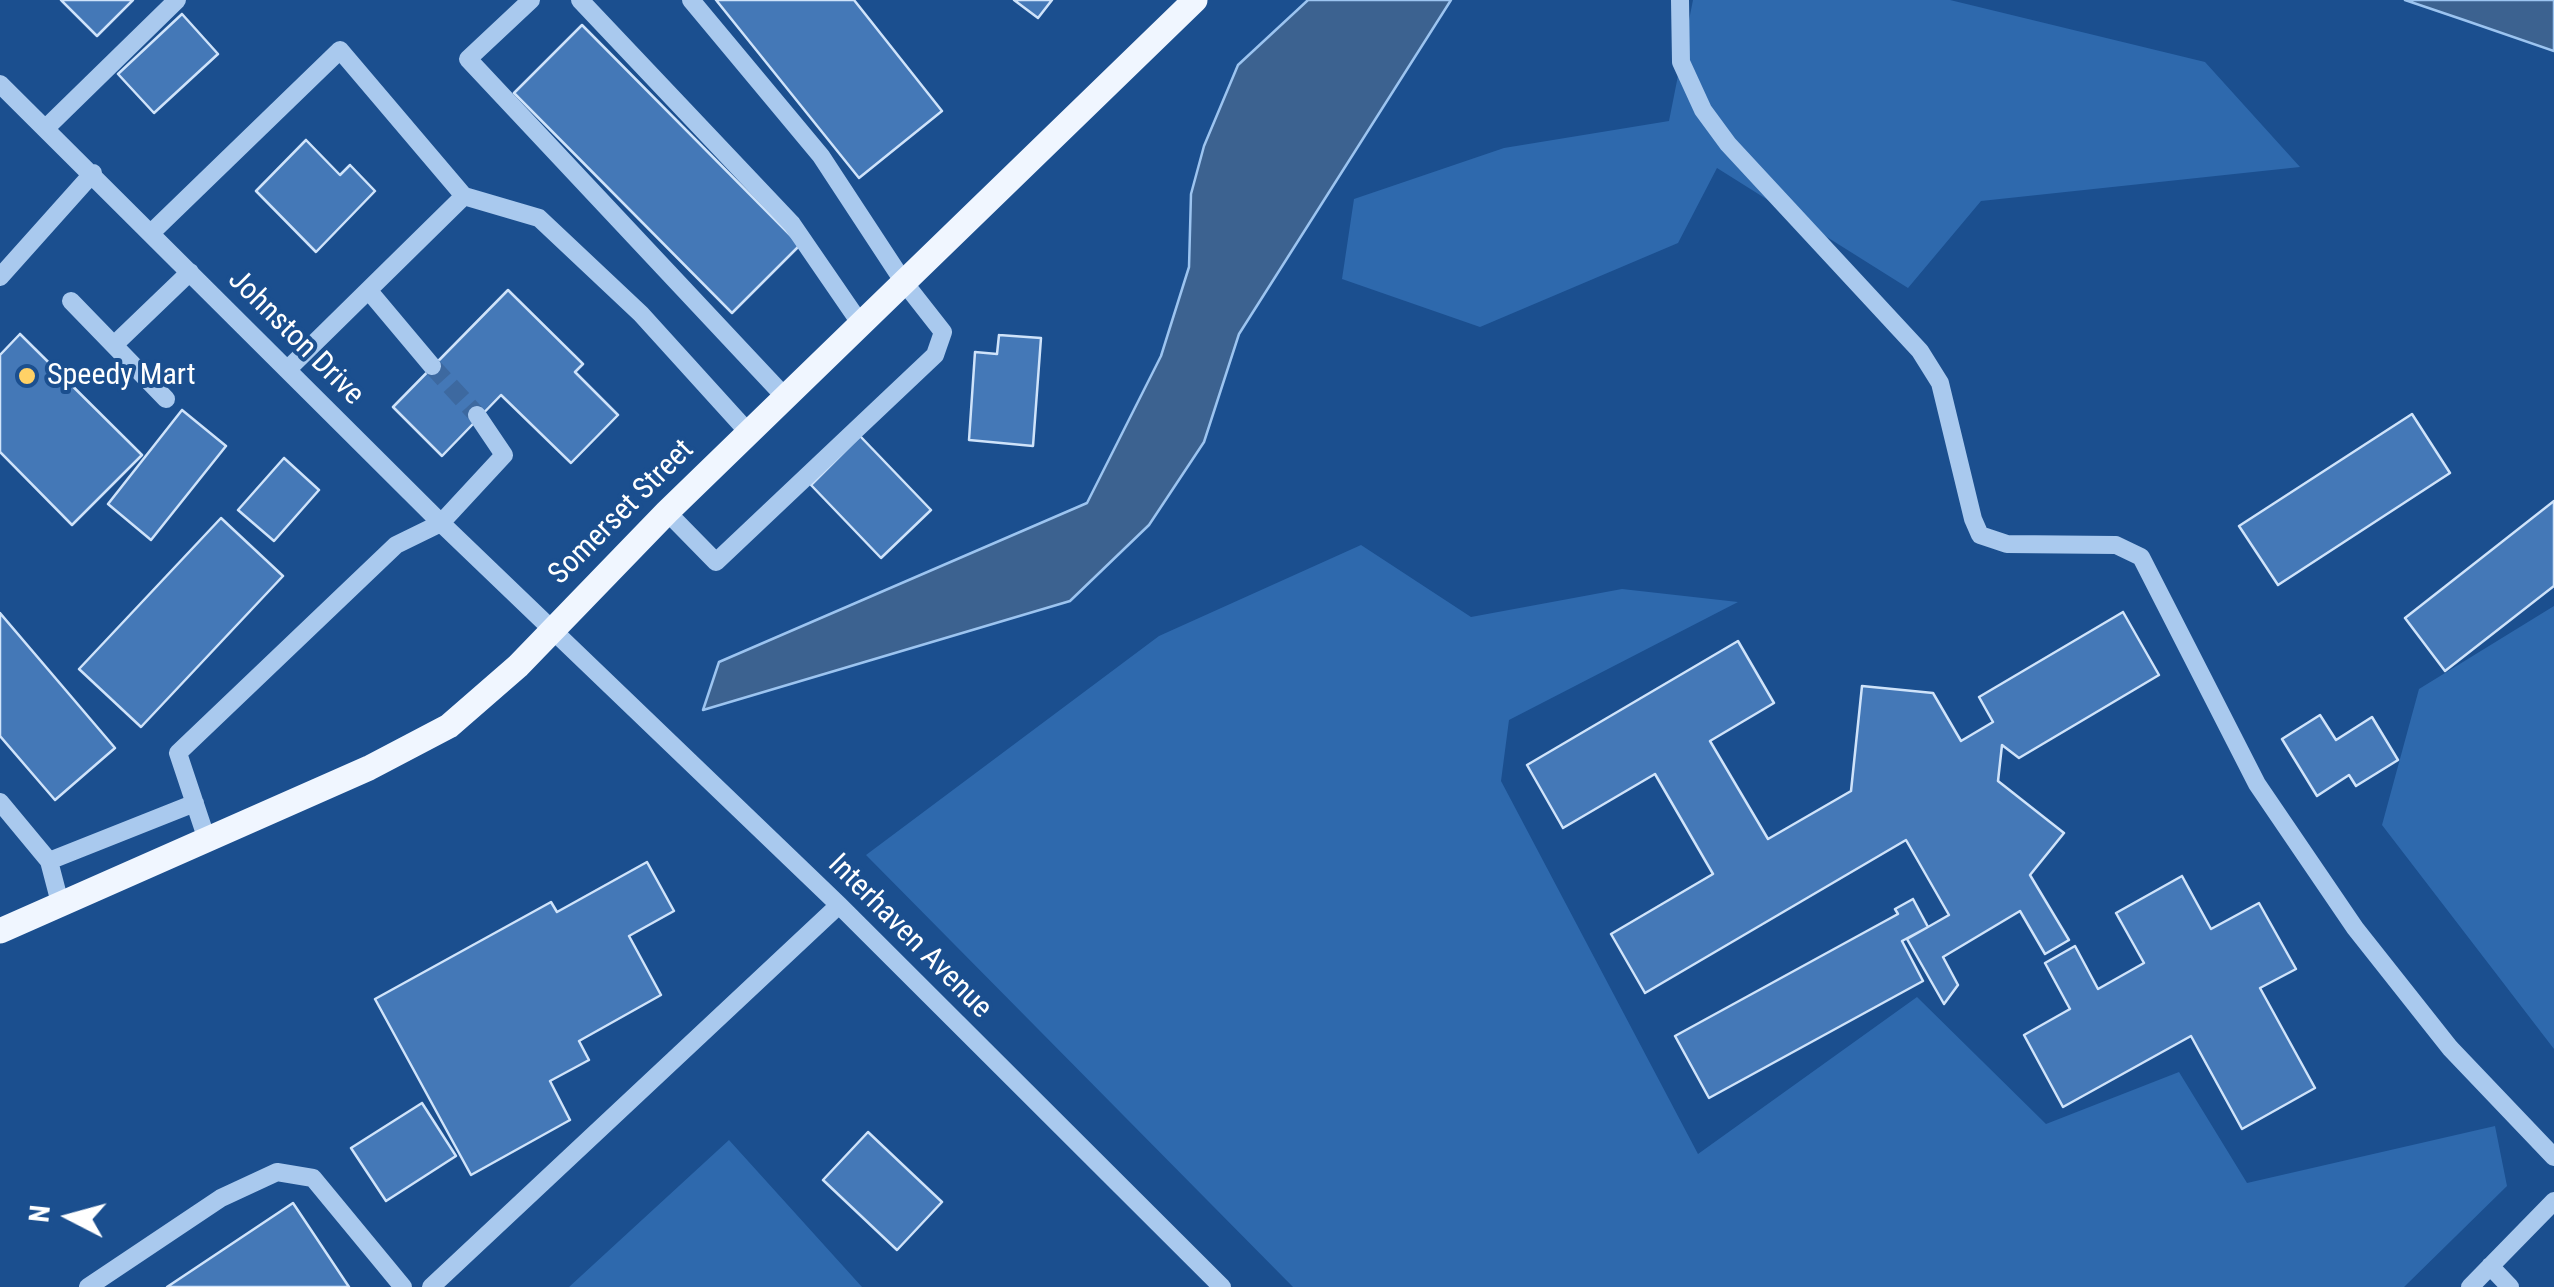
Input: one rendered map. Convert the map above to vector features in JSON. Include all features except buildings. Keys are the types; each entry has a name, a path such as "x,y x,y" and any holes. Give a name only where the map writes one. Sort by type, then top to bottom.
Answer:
{"main road":[{"name":"Somerset Street","path":"0,931 409,750 449,726 485,697 666,512 1191,1"}],"street":[{"path":"46,128 177,0"},
{"path":"530,0 468,59 785,397"},
{"path":"580,0 792,224 860,323"},
{"path":"666,512 716,562 934,355 943,332 902,282 822,156 691,0"},
{"path":"1680,0 1681,62 1703,110 1728,144 1920,351 1940,383 1980,535 2007,544 2116,544 2141,556 2257,784 2355,928 2450,1048 2554,1157"},
{"path":"151,233 340,50 464,196 539,218 640,314 748,432"},
{"name":"Johnston Drive","path":"0,84 552,630"},
{"path":"0,277 93,173"},
{"path":"288,369 464,196"},
{"path":"114,345 190,272"},
{"path":"369,291 432,366"},
{"path":"70,301 166,399"},
{"path":"207,840 178,752 396,545 441,523 504,455 477,414"},
{"name":"Interhaven Avenue","path":"552,630 839,905 1222,1287"},
{"path":"0,802 49,861 60,903"},
{"path":"49,861 195,803"},
{"path":"431,1287 839,905"},
{"path":"88,1287 221,1198 277,1172 313,1178 403,1287"},
{"path":"2470,1287 2554,1201"},
{"path":"2490,1266 2510,1287"}],"shaded area":[{"path":"1308,0 1451,0 1239,334 1204,442 1149,525 1070,601 703,710 719,662 1087,503 1161,356 1189,267 1191,194 1204,146 1238,65"},
{"path":"1693,0 1950,0 2205,62 2300,167 1981,201 1908,288 1717,168 1678,243 1480,327 1342,279 1354,199 1504,148 1669,121"},
{"path":"2405,0 2554,0 2554,51 2464,20"},
{"path":"1361,545 1471,617 1622,589 1738,602 1509,720 1501,781 1698,1154 1917,997 2046,1124 2179,1072 2247,1183 2495,1126 2507,1186 2404,1287 1293,1287 866,855 1159,636"},
{"path":"2554,606 2554,1049 2382,825 2419,689"},
{"path":"729,1140 862,1287 569,1287"}],"tunnel":[{"path":"432,366 477,415"}],"place":[{"name":"Speedy Mart","path":"27,376"}]}
